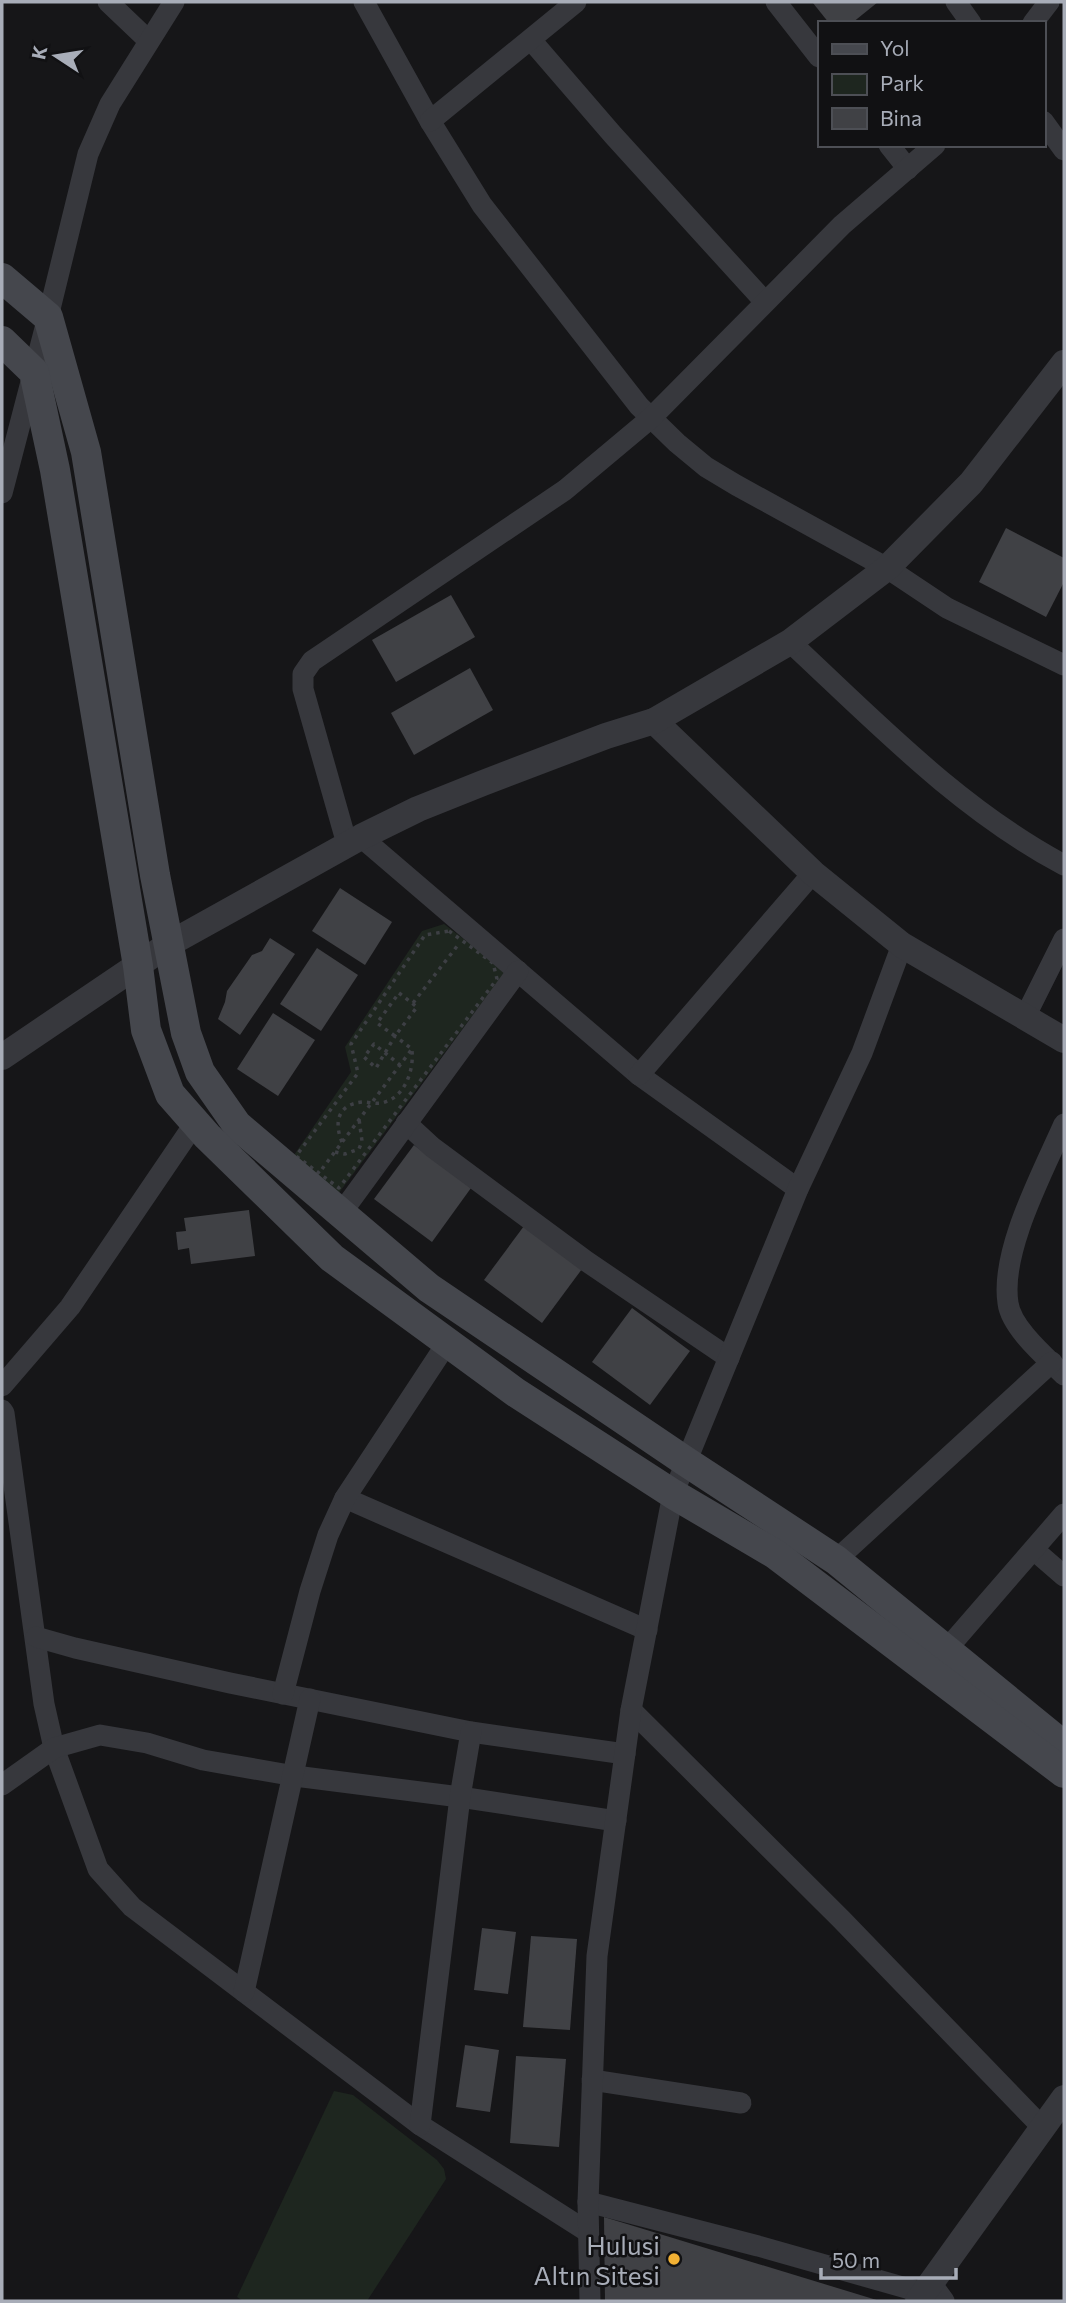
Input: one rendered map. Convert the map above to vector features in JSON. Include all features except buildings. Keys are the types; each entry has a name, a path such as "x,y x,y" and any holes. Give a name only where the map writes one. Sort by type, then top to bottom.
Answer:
{"main road":[{"path":"2,278 48,317 86,452 186,1033 200,1072 237,1125 429,1288 836,1560 946,1650 1060,1735"},
{"path":"2,341 34,372 55,470 138,966 146,1030 170,1094 195,1123 332,1258 514,1392 673,1494 775,1554 1064,1773"}],"street":[{"path":"108,2 149,41"},
{"path":"2,493 88,154 110,104 174,2"},
{"path":"365,2 430,121 482,205 536,277 651,418 706,467 887,568 947,608 1064,665"},
{"path":"430,121 576,2"},
{"path":"776,2 818,56"},
{"path":"956,2 970,21"},
{"path":"1035,21 1049,2"},
{"path":"531,40 613,135 765,302"},
{"path":"1045,124 1064,150"},
{"path":"891,147 908,169"},
{"path":"799,1189 639,1075 518,971 354,840 303,689 303,674 312,661 565,490 651,418 842,225 933,147"},
{"path":"2,1057 169,944 354,840 462,791 606,736 654,721 790,642 887,568 971,483 1064,363"},
{"path":"790,642 935,777 1034,849 1064,865"},
{"path":"654,721 813,873 902,945 1064,1040"},
{"path":"639,1075 813,873"},
{"path":"1025,1017 1064,939"},
{"path":"590,2301 588,2202 597,1956 631,1710 673,1494 799,1189 862,1053 902,945"},
{"path":"342,1212 518,971"},
{"path":"2,1386 70,1307 195,1123"},
{"path":"406,1123 432,1147 586,1261 729,1358"},
{"path":"836,1560 1058,1368 1026,1337 1008,1305 1009,1270 1022,1222 1064,1124"},
{"path":"283,1693 310,1591 328,1535 345,1498 447,1343"},
{"path":"2,1410 44,1704 54,1748 98,1869 132,1908 420,2125 589,2232"},
{"path":"345,1498 647,1630"},
{"path":"946,1650 1064,1514"},
{"path":"1034,1550 1064,1576"},
{"path":"36,1637 75,1648 471,1732 625,1754"},
{"path":"244,1992 295,1776 310,1699"},
{"path":"631,1710 841,1919 1043,2128"},
{"path":"420,2125 460,1797 471,1732"},
{"path":"2,1785 54,1748 100,1735 147,1743 203,1760 295,1776 460,1797 616,1821"},
{"path":"592,2080 741,2103"},
{"path":"588,2202 929,2295 1064,2098"}],"path":[{"path":"449,931 461,940 493,963 497,979 339,1188 296,1156 358,1073 351,1044 425,935 449,931"},
{"path":"413,1003 461,940"},
{"path":"342,1142 337,1120 342,1112 352,1104 382,1104 390,1100 408,1081 413,1059 412,1049 395,1036 377,1023 399,993 417,1006 395,1036 386,1052 376,1068 364,1057 374,1044 386,1052 400,1065"},
{"path":"319,1173 412,1049"},
{"path":"335,1152 345,1154 359,1149 362,1141 359,1119"}],"green space":[{"path":"444,924 506,971 338,1194 292,1158 351,1072 345,1047 422,931"},
{"path":"334,2091 353,2095 437,2160 444,2169 446,2179 367,2301 243,2301 237,2297"}],"place":[{"name":"Hulusi Altın Sitesi","path":"674,2259"}]}
